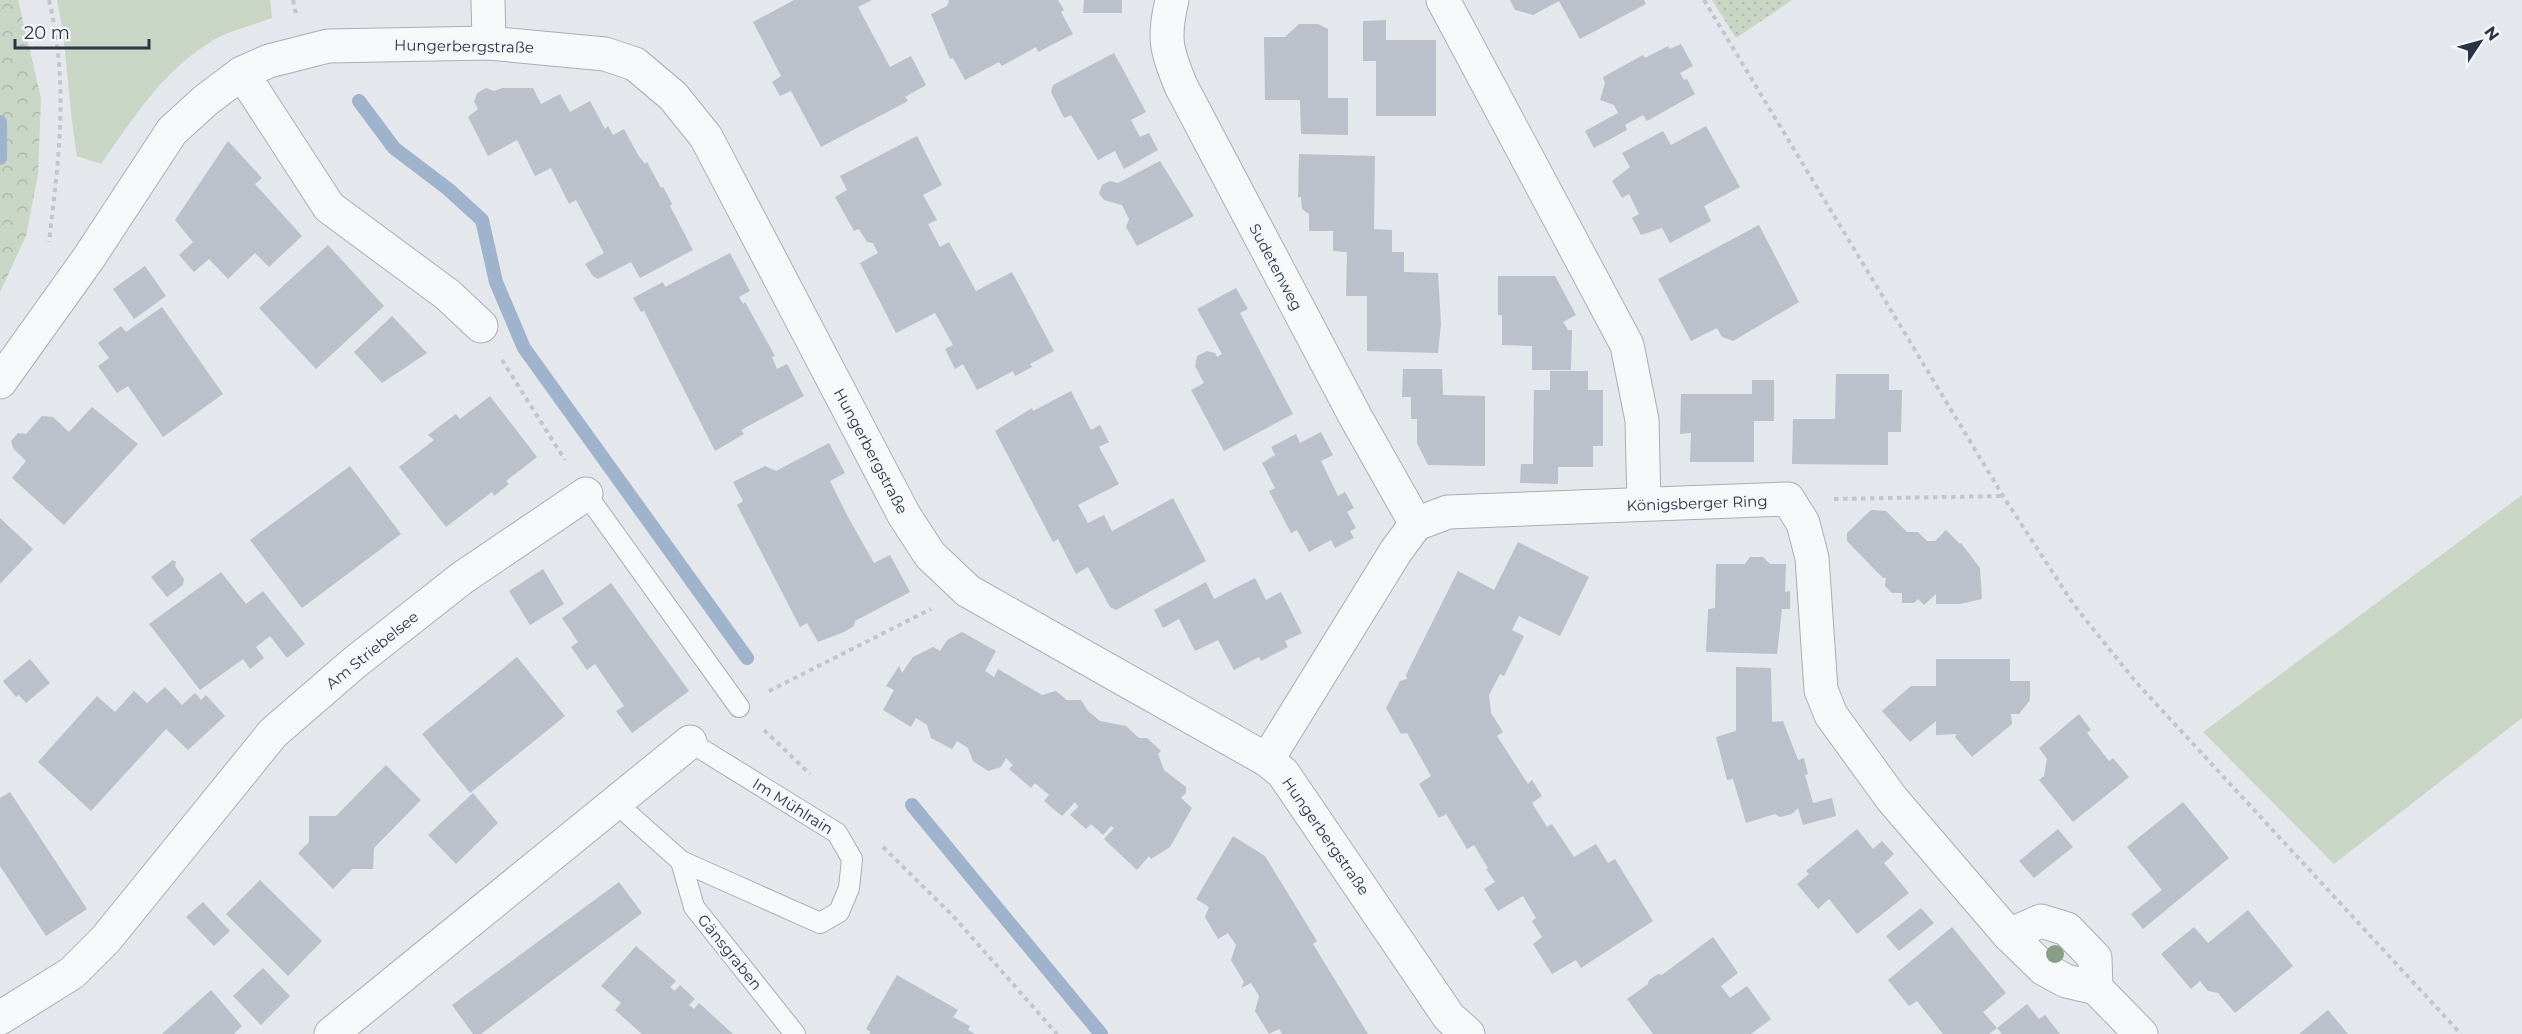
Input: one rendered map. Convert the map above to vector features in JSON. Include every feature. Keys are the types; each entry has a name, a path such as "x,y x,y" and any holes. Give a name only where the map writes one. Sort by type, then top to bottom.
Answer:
{"street":[{"path":"488,0 489,43"},
{"name":"Sudetenweg","path":"1172,0 1167,23 1166,52 1180,86 1355,416 1416,524"},
{"path":"1443,0 1627,345 1642,420 1644,504"},
{"name":"Hungerbergstraße","path":"0,382 88,259 172,131 206,100 242,73 280,57 328,46 489,43 605,54 635,64 673,96 706,137 904,515 930,555 968,591 1267,760 1283,773 1449,1017 1468,1034"},
{"path":"242,73 329,207 448,295 481,326"},
{"name":"Am Striebelsee","path":"0,1018 72,973 106,939 273,733 354,663 462,578 586,494"},
{"name":"Königsberger Ring","path":"1416,524 1448,512 1788,499 1803,523 1812,558 1821,690 1831,715 1892,799 2009,935 2044,969 2066,981 2096,988"},
{"path":"1267,760 1396,551 1416,524"},
{"name":"Im Mühlrain","path":"331,1034 617,804 690,742"},
{"path":"2009,935 2041,921 2067,929 2095,958 2096,988 2141,1034"}],"lane":[{"path":"586,494 739,706"},
{"name":"Im Mühlrain","path":"617,804 681,861 820,924 839,912 849,888 852,859 837,833 690,742"},
{"name":"Gänsgraben","path":"681,861 694,907 795,1034"}],"path":[{"path":"49,0 59,44 62,133 49,245"},
{"path":"1704,0 2003,496 2074,605 2135,681 2461,1034"},
{"path":"481,326 586,494"},
{"path":"1788,499 2003,496"},
{"path":"810,775 739,706 968,591"},
{"path":"877,841 953,916 1058,1034"}],"green space":[{"path":"0,0 18,0 41,98 38,174 26,236 0,292"},
{"path":"57,0 270,0 272,18 215,39 180,65 138,111 101,164 77,156"},
{"path":"1712,0 1792,0 1736,38"},
{"path":"2522,495 2522,718 2334,864 2203,732"}],"building":[{"path":"794,0 872,0 858,7 890,67 911,56 926,85 905,97 908,101 821,147 791,91 780,96 772,82 781,76 753,22"},
{"path":"949,0 1058,0 1064,10 1061,12 1073,34 1038,52 1036,47 1002,66 999,62 965,80 953,58 950,59 931,14 947,6"},
{"path":"1084,0 1122,0 1122,13 1083,13"},
{"path":"1510,0 1644,0 1646,4 1580,39 1559,1 1533,15 1515,10"},
{"path":"1386,20 1386,40 1436,40 1436,116 1376,116 1376,61 1363,61 1363,21"},
{"path":"1299,24 1318,24 1328,29 1328,98 1348,98 1348,135 1301,134 1300,100 1265,100 1264,37 1285,37"},
{"path":"1681,44 1693,66 1680,73 1684,80 1687,79 1695,94 1647,121 1643,115 1625,125 1627,130 1594,148 1585,131 1618,113 1614,105 1600,100 1605,83 1603,77 1643,55 1645,58 1668,46 1670,49"},
{"path":"1114,53 1146,112 1131,120 1140,137 1149,133 1158,150 1124,169 1115,151 1098,160 1071,115 1064,118 1051,92 1053,85"},
{"path":"486,88 494,91 502,88 533,88 541,104 560,94 570,112 590,101 605,129 608,126 613,135 624,129 638,155 645,164 647,162 668,196 672,204 670,206 693,250 640,278 631,262 598,279 593,276 585,264 604,253 576,200 569,204 551,168 535,176 517,140 488,156 468,117 478,109 474,102 477,93"},
{"path":"1706,126 1740,187 1704,206 1711,221 1670,243 1662,228 1641,235 1632,218 1639,214 1629,194 1622,198 1612,181 1630,167 1622,153 1663,131 1671,145"},
{"path":"917,136 942,185 923,195 937,220 928,224 940,247 949,242 976,291 1012,272 1054,351 1030,364 1032,367 1015,376 1013,371 977,390 963,364 955,369 945,349 953,345 935,313 896,333 860,263 878,253 873,243 867,242 859,229 854,231 835,197 847,190 840,176"},
{"path":"228,141 262,178 255,184 302,236 269,267 255,253 228,279 209,259 194,272 179,255 193,242 175,220"},
{"path":"1299,154 1375,156 1374,229 1392,230 1392,252 1404,252 1404,272 1438,273 1441,324 1438,353 1367,351 1367,296 1346,296 1347,252 1333,251 1333,231 1309,231 1309,214 1302,209 1301,197 1298,197"},
{"path":"1160,161 1194,216 1137,246 1126,227 1129,219 1122,205 1104,200 1099,193 1102,185 1110,181 1118,183"},
{"path":"1759,225 1799,302 1733,341 1722,337 1717,328 1691,341 1658,279"},
{"path":"328,245 384,306 316,369 259,308"},
{"path":"730,253 750,291 739,297 743,304 745,302 775,356 772,357 777,369 787,364 804,396 741,430 744,434 715,451 644,311 641,312 633,298 663,282 665,287"},
{"path":"145,266 166,296 134,319 113,289"},
{"path":"1498,276 1555,276 1576,315 1563,322 1568,330 1572,330 1571,370 1532,370 1532,346 1502,345 1502,315 1498,315"},
{"path":"1236,288 1248,309 1240,313 1293,414 1224,451 1191,390 1204,383 1195,366 1197,356 1207,351 1215,353 1217,357 1222,354 1197,309"},
{"path":"162,307 223,394 163,437 128,386 117,393 98,366 109,358 98,343 121,326 126,332"},
{"path":"392,316 427,353 382,383 354,352"},
{"path":"1403,369 1442,369 1443,395 1485,396 1485,466 1428,465 1417,443 1417,419 1411,419 1411,397 1402,397"},
{"path":"1550,371 1588,371 1588,390 1603,390 1603,446 1593,446 1593,467 1558,467 1558,484 1520,483 1521,464 1533,464 1534,390 1550,390"},
{"path":"1836,374 1889,374 1889,390 1902,390 1901,432 1888,432 1888,465 1792,464 1793,419 1835,419"},
{"path":"1752,380 1774,380 1774,421 1754,421 1754,462 1690,462 1691,433 1680,434 1681,394 1752,394"},
{"path":"1071,391 1091,430 1100,425 1109,442 1099,447 1119,484 1078,505 1088,523 1104,515 1112,531 1173,498 1206,561 1116,610 1110,607 1088,567 1076,574 1058,539 1053,542 995,431 1032,408 1033,411"},
{"path":"490,396 537,457 506,481 509,484 494,496 492,492 446,527 399,467 434,440 428,435 456,414 460,419"},
{"path":"92,407 138,444 64,525 12,478 26,461 13,448 11,441 18,433 26,434 42,416 53,417 69,432"},
{"path":"1321,432 1333,455 1321,461 1338,496 1345,492 1354,508 1347,512 1356,528 1350,531 1354,538 1335,548 1331,540 1309,552 1297,530 1291,533 1269,491 1275,488 1262,463 1275,455 1271,447 1296,434 1300,443"},
{"path":"829,443 845,473 830,481 848,517 874,563 890,555 910,592 855,621 854,626 844,632 818,642 807,623 800,627 737,505 743,501 733,482 765,466 776,471"},
{"path":"350,466 401,534 302,608 250,540"},
{"path":"1871,510 1886,511 1907,532 1918,532 1927,541 1935,541 1946,530 1961,543 1980,568 1982,599 1960,604 1936,604 1936,594 1924,605 1918,599 1914,603 1902,603 1902,593 1892,593 1885,586 1886,578 1883,578 1847,541 1847,533"},
{"path":"0,518 33,549 0,584"},
{"path":"1518,542 1589,577 1560,636 1519,616 1512,630 1524,636 1504,676 1500,674 1489,695 1491,713 1503,732 1497,736 1528,784 1532,780 1542,796 1532,803 1547,827 1552,824 1574,857 1596,844 1608,863 1615,859 1653,921 1581,968 1576,960 1552,974 1533,944 1542,937 1532,921 1536,918 1523,896 1498,911 1484,889 1495,882 1486,869 1488,868 1474,845 1467,849 1446,814 1439,818 1419,784 1431,776 1407,733 1401,734 1386,708 1400,681 1407,679 1406,675 1458,571 1494,590"},
{"path":"1750,557 1763,557 1770,564 1786,564 1785,592 1790,591 1790,609 1782,609 1777,654 1706,652 1708,609 1715,608 1716,564 1745,564"},
{"path":"173,560 184,579 183,585 167,597 151,577"},
{"path":"543,569 564,604 530,625 509,591"},
{"path":"221,572 246,604 263,591 305,644 287,658 270,636 256,647 264,658 250,669 243,659 200,690 149,624"},
{"path":"1255,578 1266,600 1281,592 1302,633 1285,641 1288,647 1261,661 1259,657 1234,670 1218,640 1195,651 1179,619 1163,628 1154,610 1206,582 1214,599"},
{"path":"611,583 689,691 632,733 616,711 624,706 595,664 587,670 571,647 578,642 562,618"},
{"path":"962,632 996,651 985,671 994,677 998,669 1042,695 1056,691 1067,700 1081,700 1088,711 1100,721 1126,726 1139,738 1147,738 1161,751 1158,754 1164,770 1186,787 1186,793 1181,798 1192,808 1170,847 1151,859 1149,856 1137,870 1104,839 1114,828 1111,826 1103,835 1091,824 1086,829 1070,815 1078,807 1075,802 1062,816 1044,801 1049,795 1035,783 1031,788 1009,769 1013,765 1006,758 1001,767 988,771 973,761 968,748 957,741 952,749 931,738 927,725 916,718 911,727 883,710 894,690 886,686 899,666 902,673 913,657 933,647 940,651 947,640"},
{"path":"517,657 565,716 470,793 422,734"},
{"path":"30,659 50,683 26,703 19,695 16,697 3,681"},
{"path":"1936,659 2010,659 2010,681 2030,681 2030,700 2019,714 2011,714 2012,724 1972,757 1955,737 1957,734 1936,735 1936,721 1910,742 1882,711 1911,686 1936,686"},
{"path":"1736,667 1771,668 1772,722 1783,721 1798,760 1804,758 1808,774 1805,775 1813,803 1832,798 1836,816 1803,825 1798,808 1792,814 1780,817 1775,814 1746,823 1733,779 1727,780 1716,737 1736,731"},
{"path":"165,687 182,705 195,693 201,700 206,695 225,716 188,750 166,729 91,811 38,762 97,696 115,712 134,691 147,703"},
{"path":"2079,714 2091,730 2087,733 2109,761 2113,758 2129,777 2073,822 2039,780 2044,776 2047,759 2039,748"},
{"path":"386,765 421,800 374,848 373,869 352,869 333,889 298,853 309,842 309,816 336,816"},
{"path":"10,792 87,909 46,936 0,866 0,798"},
{"path":"473,793 498,823 456,864 428,835"},
{"path":"2183,802 2229,858 2143,929 2131,914 2162,890 2127,847"},
{"path":"1857,829 1873,849 1882,841 1894,854 1884,863 1909,893 1857,934 1829,899 1818,909 1797,884 1809,874 1806,871"},
{"path":"2058,829 2073,847 2034,878 2019,861"},
{"path":"1233,836 1265,856 1317,941 1313,944 1368,1034 1282,1034 1279,1029 1269,1034 1255,1011 1259,996 1251,983 1241,988 1244,982 1231,960 1236,945 1228,933 1218,939 1205,917 1209,907 1196,899"},
{"path":"260,880 322,941 288,976 226,914"},
{"path":"619,882 642,913 481,1034 473,1034 452,1005"},
{"path":"203,902 230,931 214,946 186,917"},
{"path":"1921,908 1934,923 1899,951 1886,936"},
{"path":"2248,910 2293,966 2235,1013 2218,993 2208,991 2200,981 2191,989 2161,954 2194,927 2208,943"},
{"path":"1952,927 2006,993 1983,1012 1997,1028 1989,1034 1943,1034 1917,1001 1909,1006 1888,980"},
{"path":"1713,937 1738,973 1721,986 1730,998 1747,986 1771,1019 1751,1034 1653,1034 1627,999 1648,984 1649,980 1658,974 1662,975"},
{"path":"636,946 676,981 670,987 675,991 680,985 695,999 689,1005 694,1009 699,1003 733,1034 642,1034 615,1010 621,1003 601,986"},
{"path":"263,968 290,996 261,1025 233,996"},
{"path":"897,975 958,1010 953,1017 970,1026 968,1030 975,1034 869,1034 871,1032 866,1029"},
{"path":"211,990 242,1026 234,1034 162,1034"},
{"path":"2027,1004 2039,1019 2045,1015 2060,1034 2002,1034 1997,1028"},
{"path":"2328,1010 2348,1034 2299,1034"}],"waterway":[{"path":"359,101 394,148 448,189 482,220 496,282 524,348 747,658"},
{"path":"0,122 0,158"},
{"path":"912,805 1101,1034"}]}
